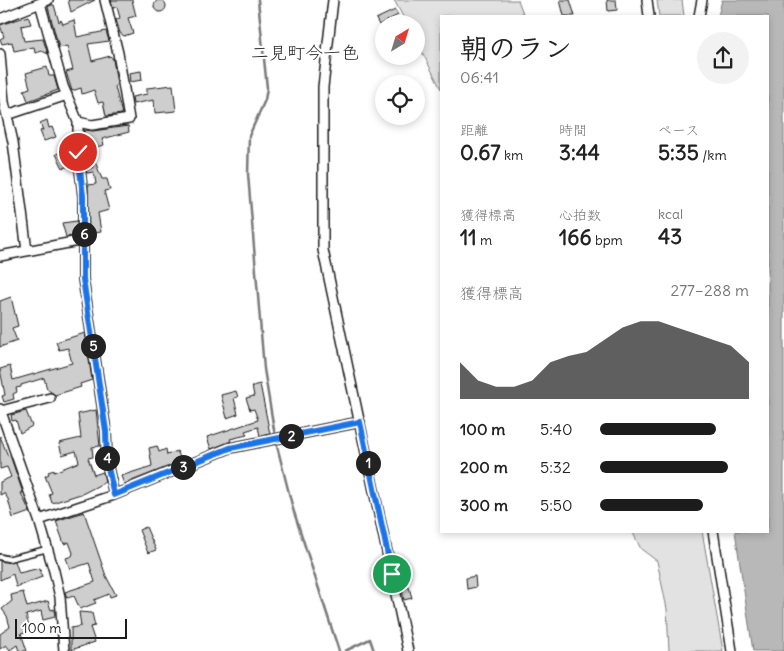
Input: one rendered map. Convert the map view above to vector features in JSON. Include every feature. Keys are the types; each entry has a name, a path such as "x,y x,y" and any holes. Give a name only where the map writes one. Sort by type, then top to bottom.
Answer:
{"street":[{"path":"78,122 92,126 129,119 118,53 105,0"},
{"path":"333,0 323,87 323,250 408,651"},
{"path":"648,0 649,15"},
{"path":"699,15 702,0"},
{"path":"0,19 44,2 67,95 78,122 78,152 83,196 83,279 106,431 107,463 114,495"},
{"path":"0,54 27,251"},
{"path":"7,115 67,95"},
{"path":"0,256 84,240"},
{"path":"50,398 1,413 39,520 60,597 64,651"},
{"path":"39,520 114,495 230,448 360,422"},
{"path":"713,533 732,651"}],"lane":[{"path":"0,557 8,559 47,549"}],"shaded area":[{"path":"394,0 518,0 524,15 440,15 440,87 425,58 425,15 402,15"},
{"path":"657,0 682,0 684,15 659,15"},
{"path":"722,0 784,0 784,651 753,651 735,533 769,533 769,15 718,15"},
{"path":"633,533 702,533 723,651 669,651 667,609 657,561 641,549"}],"building":[{"path":"68,0 95,0 71,12"},
{"path":"111,0 132,0 136,16 128,18 133,33 124,36 120,33 116,20 120,18 117,7 113,8"},
{"path":"158,0 162,0 166,6 162,12 158,12 154,8 154,4"},
{"path":"560,0 570,0 575,15 564,15"},
{"path":"607,0 616,0 617,10 608,11"},
{"path":"54,5 59,22 61,20 63,24 74,20 77,37 106,31 109,41 88,44 92,61 110,56 113,59 117,84 115,87 122,114 106,116 103,102 98,103 94,90 82,94 81,88 72,91 66,72 73,70 67,46 59,48 48,7"},
{"path":"395,10 398,15 384,15"},
{"path":"28,16 31,24 21,26 24,41 43,39 48,54 42,51 35,53 34,47 14,51 12,42 2,44 0,39 4,37 0,25"},
{"path":"47,67 49,76 54,76 58,90 28,101 24,90 30,88 26,73"},
{"path":"141,71 142,80 130,82 129,73"},
{"path":"173,85 176,111 155,113 154,100 133,104 132,97 147,94 147,88"},
{"path":"47,120 49,128 52,127 56,137 44,141 40,131 43,130 40,123"},
{"path":"128,126 129,132 102,139 104,145 92,148 92,153 85,155 84,130 93,131"},
{"path":"66,151 69,166 63,168 56,154"},
{"path":"92,159 94,159 102,179 107,179 110,190 104,191 109,210 98,213 101,232 89,234 88,185 96,184 94,172 87,173 86,170 93,167"},
{"path":"77,221 77,232 74,233 74,236 66,237 62,223"},
{"path":"11,297 18,326 12,328 17,341 0,347 0,301"},
{"path":"85,333 92,380 80,384 81,387 55,395 47,389 44,378 16,388 17,392 13,394 14,399 4,402 2,396 5,395 0,369 10,366 13,380 72,363 68,348 59,350 56,342"},
{"path":"260,384 270,434 260,436 258,427 245,431 247,435 230,439 231,441 211,449 207,437 258,420 254,409 250,410 246,398 254,396 252,386"},
{"path":"236,391 238,397 234,398 238,414 227,418 221,395"},
{"path":"96,410 100,446 92,447 93,457 88,458 94,475 103,472 105,482 84,493 52,503 49,494 52,493 45,476 49,474 48,472 54,470 54,472 79,462 76,451 62,455 59,443 81,438 78,414"},
{"path":"26,411 32,426 20,433 16,420 12,421 11,415"},
{"path":"0,436 8,456 10,455 23,493 21,493 30,512 13,518 8,499 4,493 0,495 0,482 11,477 7,467 0,469"},
{"path":"157,446 159,452 166,449 167,455 177,451 182,461 124,484 121,476 152,466 149,448"},
{"path":"84,512 106,576 116,595 110,597 109,594 94,600 96,603 80,609 74,596 67,598 65,592 95,582 89,563 70,569 66,558 72,556 73,553 69,542 64,544 56,521"},
{"path":"146,527 156,550 148,553 139,530"},
{"path":"0,561 15,561 19,573 40,568 42,577 16,587 13,574 0,580"},
{"path":"475,576 476,587 467,589 466,578"},
{"path":"409,587 412,598 404,600 402,589"},
{"path":"23,592 27,607 48,601 51,610 54,609 55,617 43,620 41,611 26,615 30,631 21,633 27,651 19,651 17,645 10,650 6,645 0,649 0,634 10,627 7,616 2,609 12,601 11,595"},
{"path":"79,612 92,613 95,626 90,627 95,642 71,650 71,628 81,626"}],"waterway":[{"path":"258,0 267,88 265,100 249,136 248,174 264,369 275,436"},
{"path":"276,442 293,509 339,651"},
{"path":"345,651 370,639 374,651"}],"district":[{"name":"二見町今一色","path":"305,53"}],"route":[{"path":"78,152 83,196 83,279 106,431 107,463 114,495 230,448 360,422 392,574"}]}
